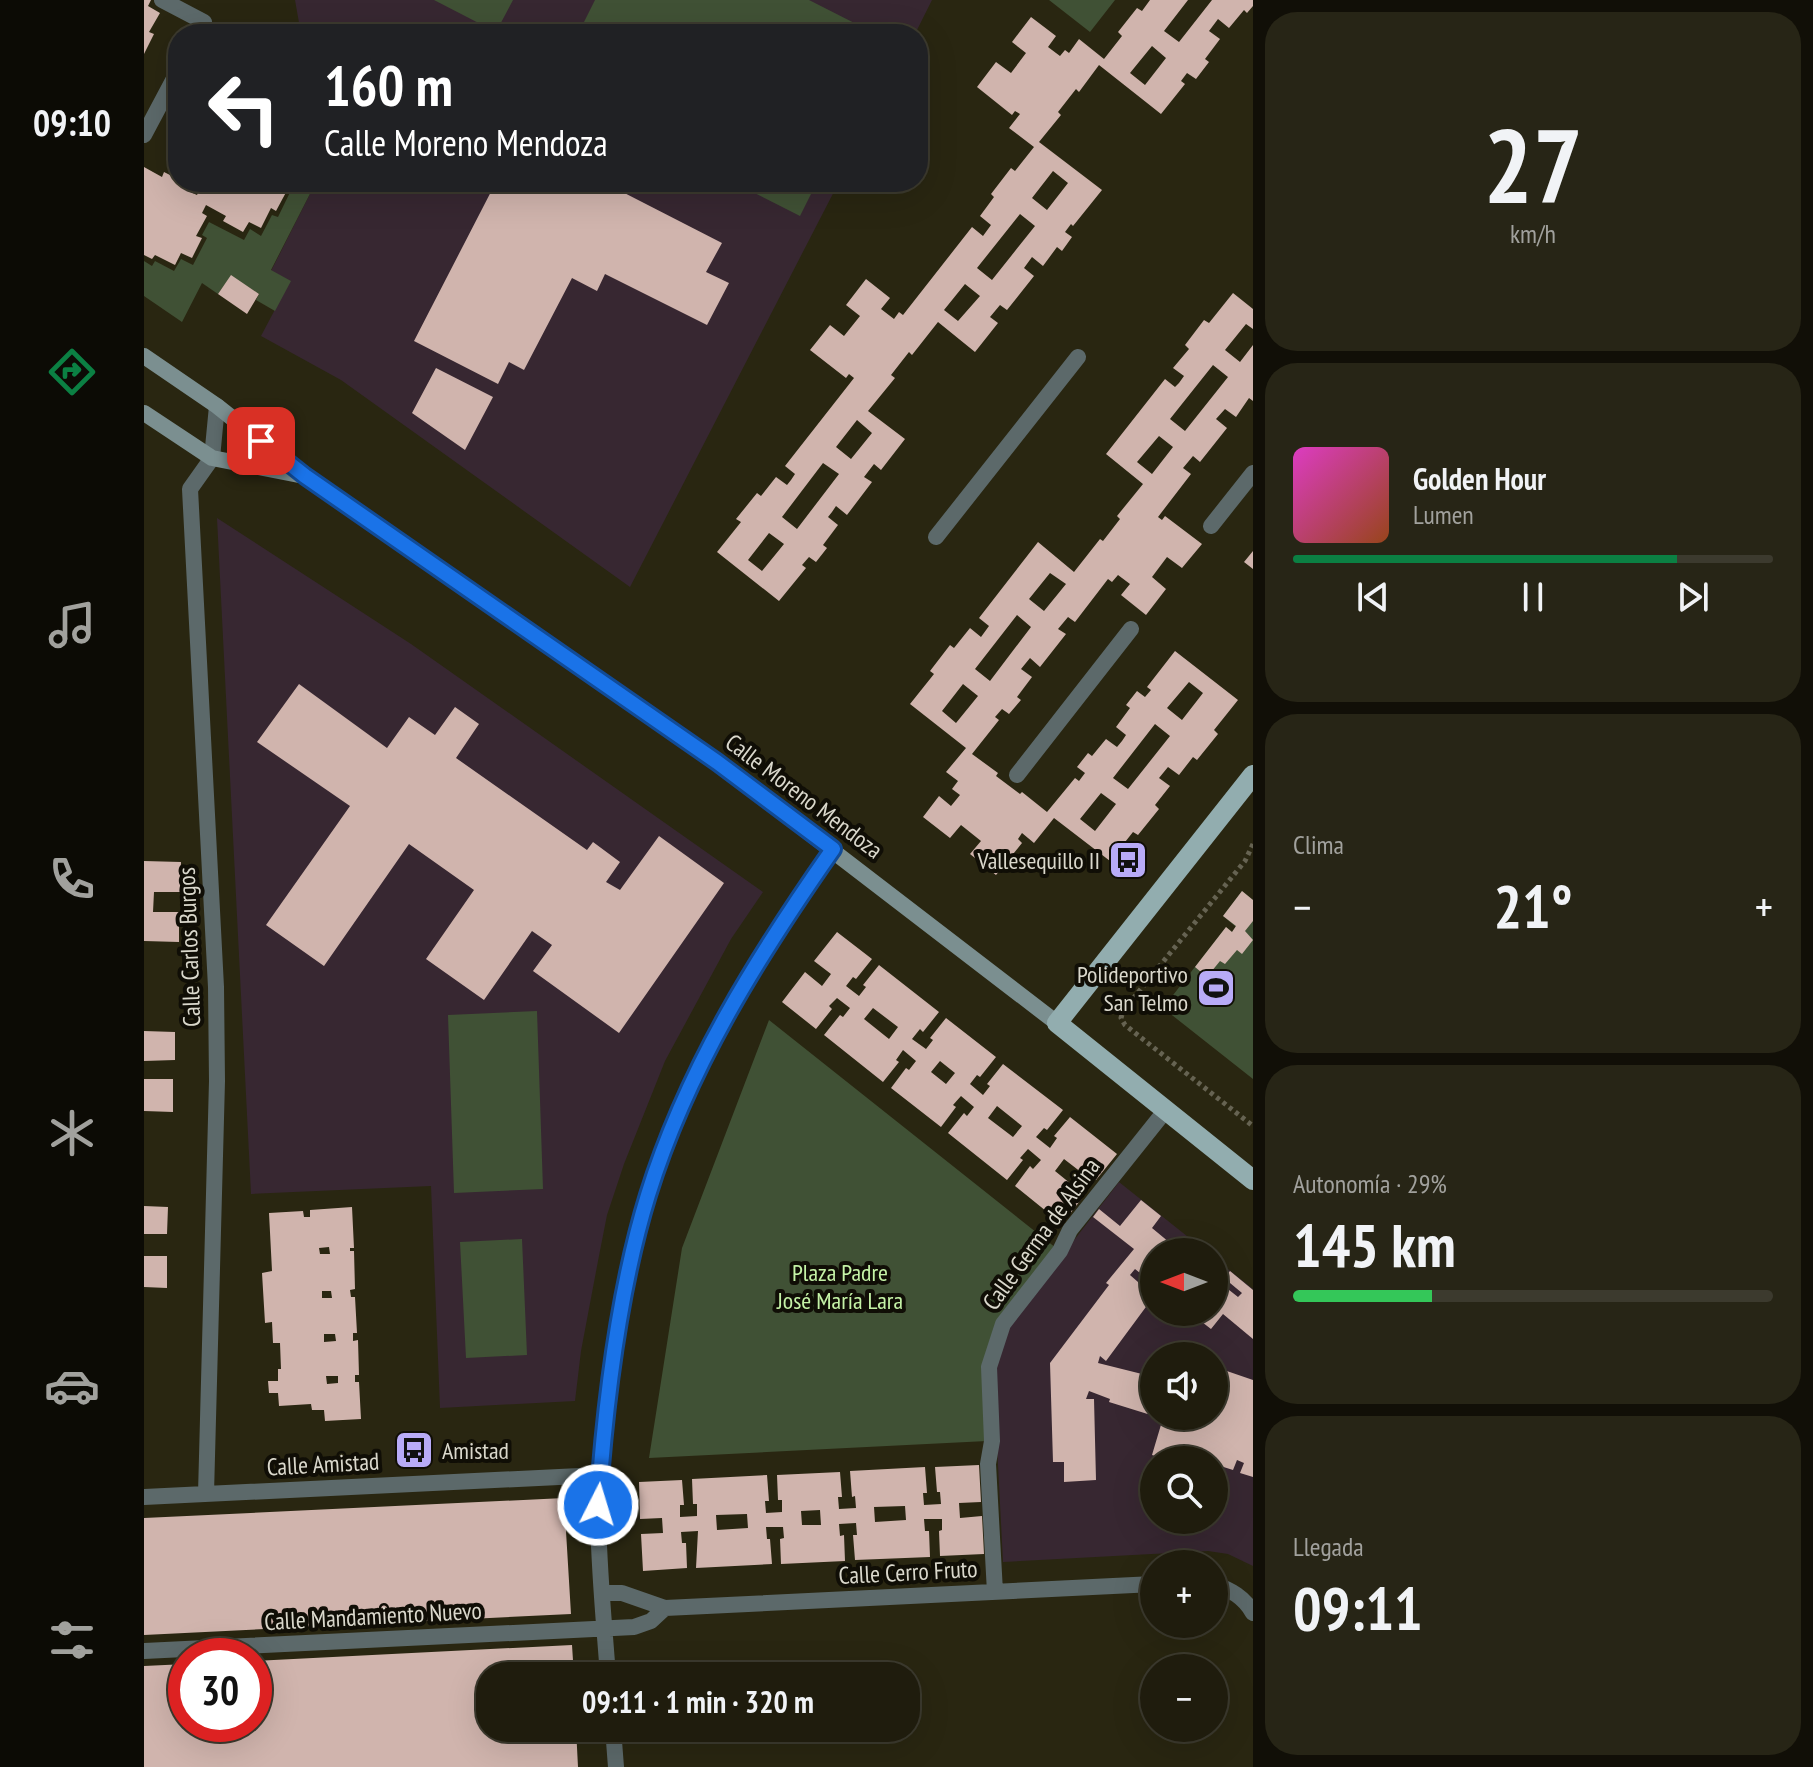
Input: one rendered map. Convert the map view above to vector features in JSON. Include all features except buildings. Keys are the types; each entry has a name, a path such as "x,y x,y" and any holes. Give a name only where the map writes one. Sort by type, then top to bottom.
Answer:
{"main road":[{"path":"1057,1023 1253,775"},
{"name":"Calle Moreno Mendoza","path":"1057,1023 1253,1180"}],"street":[{"path":"162,0 203,24"},
{"path":"144,135 168,90"},
{"name":"Calle Moreno Mendoza","path":"144,356 217,406 305,476 717,762 1057,1023"},
{"path":"936,537 1078,357"},
{"name":"Calle Carlos Burgos","path":"206,1494 217,1034 190,489 212,458 217,406"},
{"name":"Calle Moreno Mendoza","path":"144,413 212,458 305,476"},
{"path":"1211,526 1253,473"},
{"path":"1017,775 1131,629"},
{"path":"607,1662 598,1505 600,1475 614,1362 632,1256 648,1195 693,1080 754,967 833,849"},
{"name":"Calle Germa de Alsina","path":"995,1592 988,1464 992,1441 989,1367 1003,1324 1060,1251 1070,1230 1165,1111"},
{"name":"Calle Amistad","path":"144,1497 600,1475"},
{"name":"Calle Cerro Fruto","path":"602,1593 622,1593 665,1608 1140,1585"},
{"path":"1228,1589 1247,1603 1253,1613"},
{"name":"Calle Cerro Fruto","path":"604,1629 634,1627 651,1621 665,1608"},
{"name":"Calle Mandamiento Nuevo","path":"144,1651 604,1629"},
{"path":"614,1742 616,1767"}],"path":[{"path":"1253,844 1245,861 1123,1011 1121,1018 1125,1025 1253,1126"}],"shaded area":[{"path":"295,0 932,0 920,24 299,24"},
{"path":"311,192 834,192 630,587 341,380 261,336 290,281 271,271"},
{"path":"217,518 411,644 763,892 731,939 665,1061 624,1164 607,1215 581,1351 575,1401 440,1408 431,1186 251,1194"},
{"path":"1119,1182 1189,1238 1140,1238 1140,1326 1228,1326 1228,1269 1253,1289 1253,1566 1228,1554 1228,1550 1140,1550 1140,1555 1003,1562 993,1368 1007,1327"}],"green space":[{"path":"434,0 513,0 500,24 480,24"},
{"path":"595,0 809,0 856,24 583,24"},
{"path":"1049,0 1115,0 1090,32"},
{"path":"290,192 311,192 271,270 291,281 275,311 256,300 259,294 231,276 218,294 202,283 182,322 144,296 144,261 152,266 155,261 174,271 181,259 193,265 207,238 202,235 209,222 244,240 250,229 261,236 272,215 278,217"},
{"path":"753,192 812,192 800,216"},
{"name":"Polideportivo San Telmo","path":"1242,891 1253,900 1253,1079 1163,1008 1226,927 1232,932 1236,927 1223,916"},
{"path":"537,1011 543,1189 454,1193 448,1015"},
{"name":"Plaza Padre José María Lara","path":"769,1020 1056,1248 997,1323 987,1441 649,1458 682,1248"},
{"path":"522,1239 527,1355 466,1358 460,1242"}],"place":[{"name":"Vallesequillo II","path":"1128,860"},
{"name":"Polideportivo San Telmo","path":"1216,988"},
{"name":"Amistad","path":"414,1450"}],"route":[{"path":"261,441 305,476 717,762 833,849 771,938 716,1035 693,1080 648,1195 622,1308 598,1505"}]}
